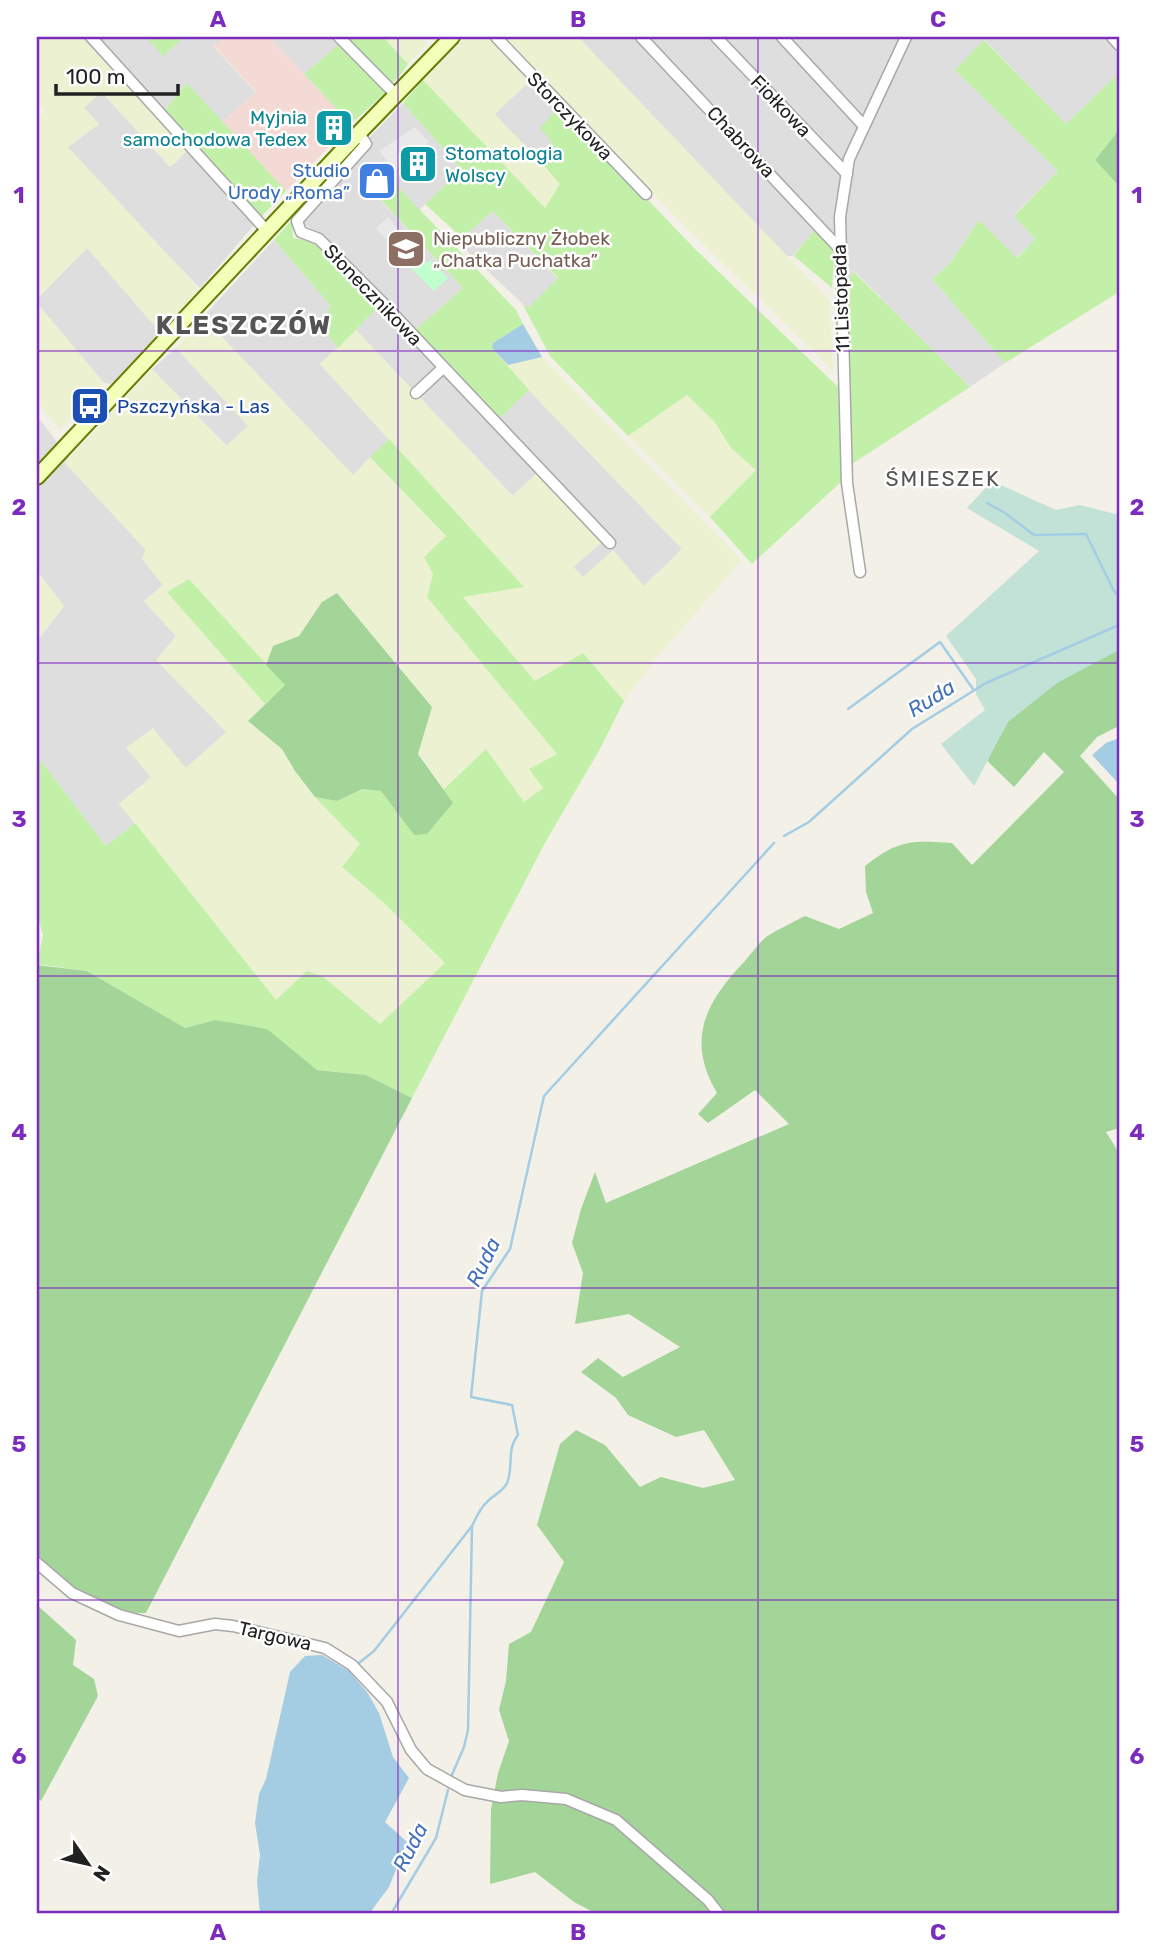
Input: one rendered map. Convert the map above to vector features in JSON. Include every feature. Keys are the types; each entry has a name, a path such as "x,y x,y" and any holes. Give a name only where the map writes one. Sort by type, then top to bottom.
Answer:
{"main road":[{"path":"37,477 359,132 452,37"}],"street":[{"path":"91,37 267,231"},
{"path":"339,37 396,95"},
{"name":"Storczykowa","path":"496,37 646,194"},
{"name":"Chabrowa","path":"641,37 839,248"},
{"name":"Fiołkowa","path":"716,37 847,174"},
{"path":"782,37 864,126"},
{"name":"11 Listopada","path":"860,572 847,483 840,217 849,159 906,37"},
{"path":"1112,37 1119,45"},
{"name":"Słonecznikowa","path":"359,132 366,144 297,220 301,232 319,239 381,301 610,543"},
{"path":"416,393 443,368"},
{"name":"Targowa","path":"37,1563 72,1593 119,1615 179,1630 215,1625 233,1626 324,1648 352,1665 387,1702 411,1750 427,1769 465,1790 501,1797 522,1795 566,1799 616,1820 708,1900 719,1914"}],"shaded area":[{"path":"81,37 225,37 214,47 256,93 222,122 187,83 157,119"},
{"path":"225,37 269,37 351,124 286,191 222,122 256,92 214,46"},
{"path":"269,37 331,37 338,45 304,74"},
{"path":"585,37 1119,37 1119,73 1066,124 985,40 956,69 1058,171 1014,215 1035,239 1016,258 979,220 951,262 932,279 1005,363 970,387 855,272 841,288 844,244 822,222 793,256 786,256 581,40"},
{"path":"531,80 559,107 552,142 537,158 494,114"},
{"path":"101,91 170,167 190,146 197,146 261,217 200,288 67,147 99,124 84,108"},
{"path":"403,103 462,170 419,210 396,186 380,200 463,288 414,331 318,232 303,224 365,152 370,137"},
{"path":"415,127 429,142 419,151 417,149 410,155 412,158 395,171 379,151"},
{"path":"493,211 558,279 528,309 457,242"},
{"path":"388,217 402,232 391,243 376,229"},
{"path":"274,240 331,306 320,325 338,348 320,364 389,439 353,475 203,317"},
{"path":"87,248 160,332 114,384 104,383 37,303 37,299"},
{"path":"380,305 492,425 529,390 682,549 644,586 583,577 573,567 602,542 513,496 356,330"},
{"path":"523,324 542,357 508,365 492,348 493,343"},
{"path":"176,348 249,426 227,446 152,369"},
{"path":"37,416 69,457 65,463 146,550 142,559 163,585 144,601 176,636 157,660 227,733 186,768 127,748 152,777 119,804 135,823 106,846 37,756 37,641 64,606 37,571"},
{"path":"992,481 1056,510 1080,505 1119,515 1119,650 1057,683 1008,722 974,786 941,744 985,710 976,694 976,679 946,636 1039,551 967,508"},
{"path":"1119,738 1119,784 1092,755 1106,743"},
{"path":"322,1655 349,1671 367,1692 379,1713 393,1757 409,1778 385,1822 407,1842 389,1887 369,1914 260,1914 257,1881 260,1855 255,1823 259,1794 266,1779 290,1672 305,1656"}],"green space":[{"path":"37,37 81,37 188,150 171,167 101,92 84,108 99,124 68,147 196,285 198,293 160,332 87,248 37,299 37,118 44,112 37,103"},
{"path":"146,37 184,37 163,56"},
{"path":"342,37 383,37 408,64 390,86"},
{"path":"382,37 421,37 428,44 408,64"},
{"path":"467,37 490,37 531,80 495,114 560,184 545,209 423,80"},
{"path":"503,37 577,37 581,40 830,301 833,371 672,213"},
{"path":"984,40 1066,124 1119,73 1119,130 1095,160 1119,186 1119,292 1005,363 932,279 951,262 979,220 1017,258 1035,239 1014,216 1058,171 955,70"},
{"path":"338,45 386,92 351,124 304,74"},
{"path":"423,80 545,208 560,184 537,158 552,142 540,128 559,107 694,248 838,387 842,481 752,564 710,517 756,470 731,448 714,421 687,395 628,436 550,356 523,305 528,308 558,278 493,211 462,238 425,204 462,170 403,103"},
{"path":"187,83 286,191 261,217 197,146 190,146 163,112"},
{"path":"1119,130 1119,186 1095,160"},
{"path":"396,185 516,310 523,324 493,343 492,348 529,390 499,419 414,331 463,288 380,199"},
{"path":"292,220 293,238 315,242 380,305 338,348 320,325 331,306 274,240"},
{"path":"815,229 835,249 832,288 794,256"},
{"path":"406,256 416,266 423,260 427,263 430,260 448,278 434,291 402,259"},
{"path":"854,272 970,387 852,464 841,289"},
{"path":"37,303 104,383 60,430 37,402"},
{"path":"203,317 353,475 370,457 446,537 427,597 557,754 530,769 543,788 524,802 486,749 443,790 322,602 299,636 273,646 266,665 189,579 167,592 265,704 249,721 282,749 315,797 360,844 342,868 384,903 446,964 380,1024 322,976 276,1000 119,804 151,777 126,748 153,728 186,768 226,732 156,660 176,636 144,601 163,585 142,558 146,550 65,463 152,369 226,446 248,426 176,348"},
{"path":"356,330 512,496 537,473 602,542 573,567 583,577 613,550 644,586 682,549 507,368 515,363 542,357 742,560 657,657 624,701 583,653 535,681 463,596 523,587 320,364"},
{"path":"687,395 714,421 731,448 756,470 710,517 628,436"},
{"path":"389,439 524,587 463,597 535,681 583,653 624,701 600,749 546,841 412,1098 366,1075 317,1070 300,1057 215,1020 185,1028 87,971 37,964 43,935 37,915 37,756 106,846 135,823 276,1000 307,971 322,976 380,1024 445,963 384,903 342,867 360,844 315,797 337,801 364,789 381,791 414,835 452,804 443,790 486,749 524,802 543,788 529,769 557,754 427,597 433,574 424,557 446,536 370,457"},
{"path":"37,571 64,606 37,641"},
{"path":"189,579 285,685 265,704 167,592"},
{"path":"337,593 432,707 418,754 453,803 427,834 414,835 381,791 363,789 337,801 315,797 282,749 248,721 285,685 266,665 273,646 299,636 322,602"},
{"path":"1119,638 1119,726 1097,737 1080,756 1119,799 1119,1128 1106,1132 1119,1153 1119,1914 597,1914 574,1902 535,1872 490,1884 491,1809 498,1773 509,1741 499,1710 506,1681 509,1644 531,1632 564,1562 537,1525 560,1444 576,1430 605,1445 640,1487 661,1477 703,1488 735,1480 704,1430 676,1437 628,1415 616,1398 581,1372 598,1358 623,1377 680,1347 629,1314 575,1324 583,1273 572,1243 595,1172 606,1203 789,1124 755,1090 708,1123 698,1114 717,1093 703,1056 702,1039 704,1023 719,992 763,940 785,926 805,916 839,929 873,913 866,892 865,866 887,851 915,842 952,843 972,865 1064,772 1044,752 1014,787 971,745"},
{"path":"37,965 87,971 185,1028 215,1020 267,1029 317,1070 366,1075 412,1098 146,1613 115,1609 87,1597 60,1579 37,1558"},
{"path":"37,1605 76,1640 73,1665 94,1679 98,1696 41,1801 37,1797"}],"waterway":[{"path":"987,503 1034,535 1086,534 1119,596"},
{"name":"Ruda","path":"784,836 809,822 912,729 986,683 1119,625"},
{"path":"848,709 940,642 973,689"},
{"name":"Ruda","path":"451,1777 468,1730 472,1526 482,1507 507,1483 512,1446 518,1435 512,1405 471,1397 482,1291 510,1249 544,1096 774,843"},
{"path":"359,1663 374,1651 472,1526"},
{"name":"Ruda","path":"391,1914 436,1838 448,1790"}],"place":[{"name":"Myjnia samochodowa Tedex","path":"334,128"},
{"name":"Stomatologia Wolscy","path":"418,164"},
{"name":"Studio Urody „Roma”","path":"377,181"},
{"name":"Niepubliczny Żłobek „Chatka Puchatka”","path":"406,249"},
{"name":"Pszczyńska - Las","path":"90,406"}],"district":[{"name":"KLESZCZÓW","path":"244,325"},
{"name":"ŚMIESZEK","path":"943,478"}]}
